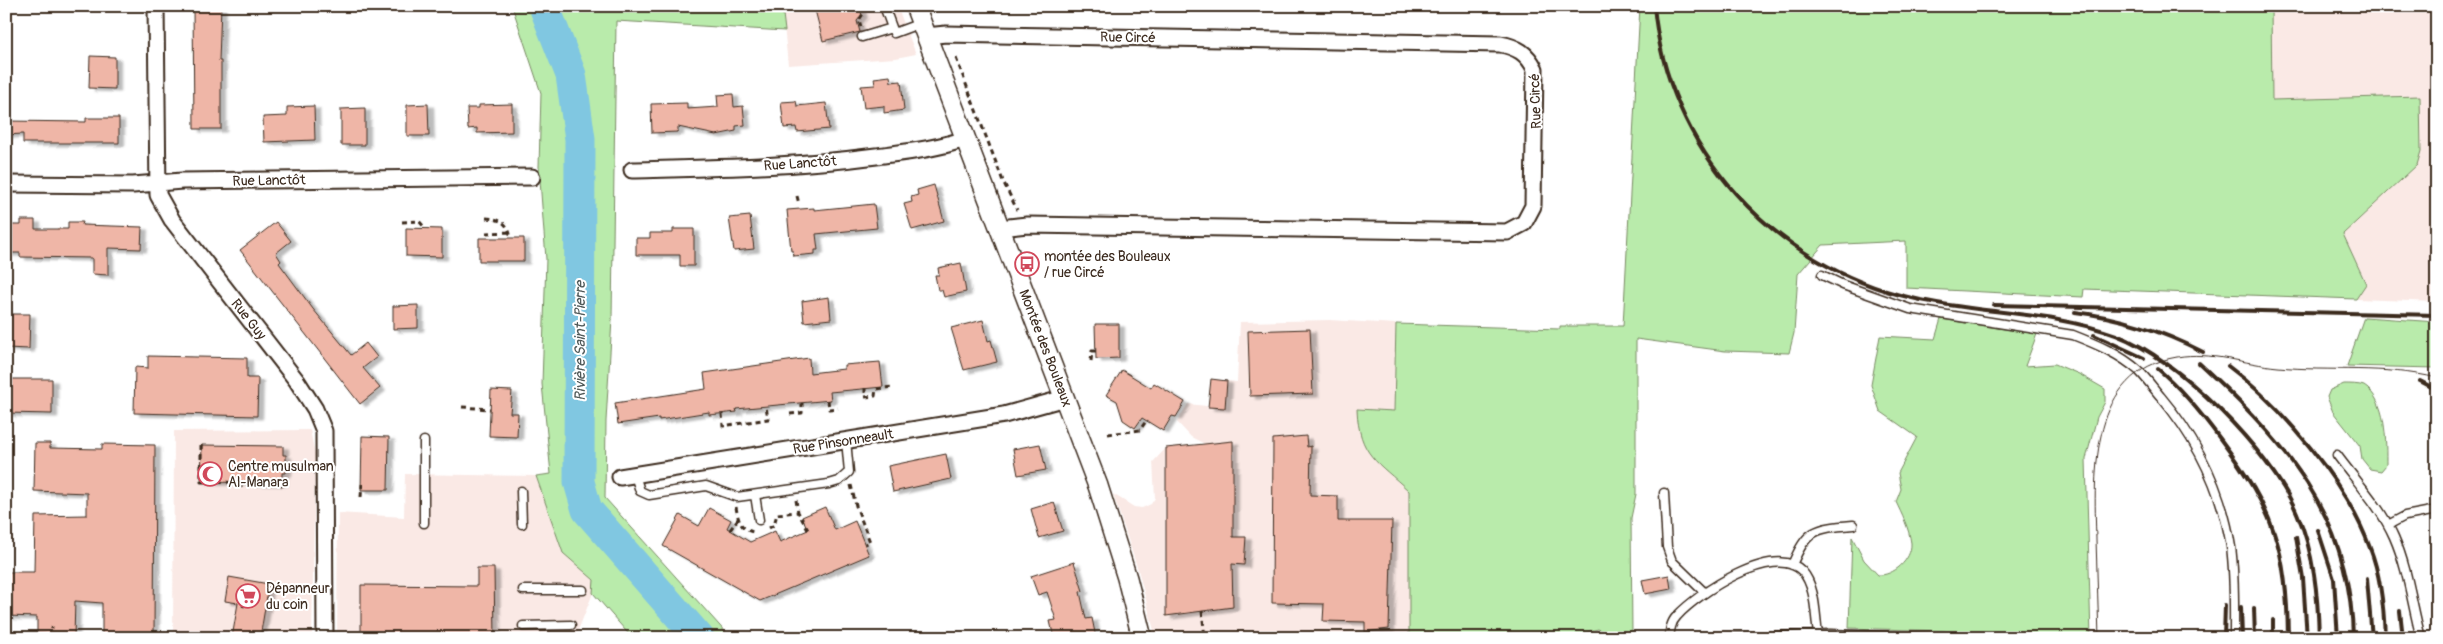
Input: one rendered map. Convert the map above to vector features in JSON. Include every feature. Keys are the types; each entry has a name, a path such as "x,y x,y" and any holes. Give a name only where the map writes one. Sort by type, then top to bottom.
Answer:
{"street":[{"name":"Rue Guy","path":"156,6 158,195 172,220 297,381 322,426 325,440 325,638"},
{"name":"Montée des Bouleaux","path":"921,22 1066,398 1117,544 1142,638"},
{"name":"Rue Circé","path":"921,22 957,34 1500,44 1518,48 1531,61 1535,69 1534,206 1524,223 1507,232 1027,225 1000,228"},
{"name":"Rue Lanctôt","path":"632,170 839,161 932,149 965,139"},
{"name":"Rue Lanctôt","path":"6,184 133,185 157,183 532,177"},
{"name":"Rue Pinsonneault","path":"620,477 1004,415 1066,398"}],"lane":[{"path":"884,6 894,33 921,22"},
{"path":"862,33 892,28"},
{"path":"1822,275 1843,285 1910,309 2073,335 2098,345 2140,372 2175,414 2200,451 2214,481 2231,546 2234,580 2234,638"},
{"path":"635,474 640,491 649,495 706,486 732,497 755,495 839,481 845,477 850,468 846,440"},
{"path":"424,441 424,523"},
{"path":"2337,455 2388,525 2402,558 2421,638"},
{"path":"521,491 522,524"},
{"path":"1664,493 1667,547 1672,561 1705,593"},
{"path":"755,495 759,520"},
{"path":"2388,525 2405,516 2437,510"},
{"path":"1792,565 1802,541 1814,532 1833,527 1853,525"},
{"path":"1669,638 1673,622 1677,616 1705,593 1745,570 1764,564 1792,565 1802,570 1809,582 1818,634"},
{"path":"523,590 583,590"},
{"path":"523,626 571,626"},
{"path":"1722,638 1818,634 1941,638"}],"path":[{"path":"860,6 863,14 859,20 862,33"},
{"path":"956,58 1003,181 1017,210"},
{"path":"797,196 799,204"},
{"path":"486,218 504,222 509,228 511,238"},
{"path":"402,222 420,222 425,228"},
{"path":"486,233 510,232"},
{"path":"1091,361 1092,350 1096,351"},
{"path":"865,388 864,397 875,396 876,389 892,387"},
{"path":"828,400 828,409 838,408"},
{"path":"790,414 802,413 802,403"},
{"path":"722,414 723,426 745,424 768,419 766,406"},
{"path":"462,407 490,409"},
{"path":"1108,434 1140,430 1146,421"},
{"path":"201,487 202,445"},
{"path":"201,482 282,484 284,490"},
{"path":"241,483 241,489"},
{"path":"361,497 362,484"},
{"path":"855,502 870,542 865,544"},
{"path":"730,530 738,518"},
{"path":"1202,611 1205,638"},
{"path":"52,627 52,638"},
{"path":"361,638 362,630"}],"shaded area":[{"path":"782,6 897,6 916,54 896,58 788,65"},
{"path":"2271,6 2437,6 2437,302 2356,299 2366,283 2343,234 2417,165 2272,100"},
{"path":"1329,320 1396,324 1394,411 1358,409 1375,460 1409,491 1409,638 1156,638 1138,570 1113,494 1134,507 1142,508 1151,504 1155,498 1153,462 1166,448 1205,444 1191,437 1177,422 1188,404 1225,408 1227,381 1237,382 1240,322"},
{"path":"310,430 315,454 312,638 173,638 174,431"},
{"path":"405,474 536,476 563,553 595,580 593,593 575,638 337,638 338,513 404,517"}],"green space":[{"path":"512,6 782,6 785,31 616,21 612,319 606,421 605,498 728,635 734,638 632,638 593,593 594,580 563,553 536,476 551,474 542,384 546,259 539,167 541,93"},
{"path":"1640,6 2271,6 2272,100 2420,96 2421,151 2417,165 2343,234 2366,284 2356,299 2084,289 2083,297 1906,288 1906,241 1823,245 1798,274 1794,333 1789,353 1725,351 1636,339 1636,494 1631,518 1632,634 1613,636 1598,629 1570,638 1409,638 1409,491 1379,464 1366,448 1358,425 1357,409 1394,411 1396,324 1560,329 1560,326 1623,326"},
{"path":"2364,317 2437,322 2437,368 2347,366"},
{"path":"1941,319 2037,334 2025,366 2055,364 2079,374 2105,389 2105,402 2097,417 2086,459 2091,638 1989,638 1943,631 1849,628 1852,537 1864,560 1878,575 1890,573 1900,566 1908,555 1911,543 1909,532 1896,502 1901,489 1898,473 1917,437 1880,411 1871,385 1880,336 1935,339"},
{"path":"2344,384 2364,386 2372,392 2377,401 2384,422 2386,445 2386,465 2381,471 2370,469 2362,459 2360,446 2333,412 2327,397 2330,390"}],"building":[{"path":"193,6 221,6 219,61 221,61 221,129 194,129"},
{"path":"814,6 859,6 862,15 857,21 860,32 823,41"},
{"path":"90,56 115,57 115,89 89,88"},
{"path":"890,76 891,82 901,81 904,110 884,113 884,106 864,108 861,86 875,85 874,78"},
{"path":"733,94 734,107 743,106 745,125 736,126 736,131 716,135 678,127 678,132 652,133 651,104 687,103 687,109 718,107 717,95"},
{"path":"796,101 797,106 826,103 829,129 797,132 796,127 784,128 781,102"},
{"path":"428,104 429,136 407,136 407,105"},
{"path":"512,104 512,132 477,133 477,128 468,129 467,108 479,108 479,105"},
{"path":"314,106 315,140 264,142 263,117 287,116 287,107"},
{"path":"365,108 365,145 341,145 341,109"},
{"path":"86,118 119,118 119,143 23,143 23,134 6,135 6,121 86,122"},
{"path":"934,185 944,221 912,230 904,204 912,202 911,197 918,195 917,190"},
{"path":"874,204 877,228 816,234 818,250 815,250 815,254 794,256 793,251 791,251 787,210 814,208 814,210"},
{"path":"750,216 754,249 734,251 729,218"},
{"path":"21,220 35,220 35,229 68,229 68,222 83,222 82,225 142,227 141,249 108,248 108,275 92,274 92,258 20,257 20,253 6,253 6,225 21,225"},
{"path":"276,222 291,241 276,253 281,261 279,263 313,309 351,355 366,343 377,357 363,368 380,388 360,404 240,250"},
{"path":"406,228 442,229 442,257 406,256"},
{"path":"673,229 694,229 694,266 680,266 680,255 636,255 636,238 650,238 650,233 673,233"},
{"path":"479,238 524,238 524,261 479,261"},
{"path":"961,263 966,292 944,297 942,290 938,290 935,275 939,275 938,268"},
{"path":"829,297 831,319 804,322 802,301"},
{"path":"418,305 418,328 393,329 393,306"},
{"path":"6,314 30,314 29,349 6,348"},
{"path":"983,320 988,341 991,340 997,362 964,370 951,328"},
{"path":"1095,324 1119,324 1119,358 1096,359"},
{"path":"1310,329 1313,394 1250,396 1248,331"},
{"path":"148,356 247,358 247,378 258,378 257,416 134,413 135,367 148,368"},
{"path":"809,358 810,373 844,369 844,365 880,362 883,387 830,392 831,400 736,409 737,412 709,415 709,412 618,424 615,403 706,389 704,373"},
{"path":"1122,370 1151,388 1154,383 1185,402 1176,417 1172,416 1163,431 1142,418 1135,428 1123,420 1117,401 1106,395"},
{"path":"6,379 52,379 52,414 6,413"},
{"path":"1211,379 1227,381 1225,408 1208,407"},
{"path":"491,390 512,391 510,413 518,413 517,437 489,436"},
{"path":"362,436 389,437 388,490 361,490"},
{"path":"1306,436 1307,447 1311,446 1310,495 1338,496 1338,521 1392,521 1389,629 1365,632 1365,622 1323,621 1324,604 1272,603 1273,439"},
{"path":"1233,441 1233,537 1246,537 1244,565 1232,564 1233,607 1166,616 1166,448"},
{"path":"35,443 50,443 50,448 102,449 102,444 155,445 154,638 102,638 102,603 75,601 74,637 37,633 37,617 6,616 6,572 34,572 35,516 87,515 87,493 34,491"},
{"path":"1040,444 1046,470 1018,475 1013,449"},
{"path":"202,445 283,446 283,455 286,455 286,473 282,473 282,483 201,482"},
{"path":"946,454 951,479 893,492 888,466"},
{"path":"1054,502 1063,531 1039,538 1031,509"},
{"path":"825,507 835,530 855,521 869,555 760,601 663,546 680,515 699,526 709,508 731,520 727,528 750,542 775,531 780,542 808,530 802,517"},
{"path":"1074,562 1083,591 1080,592 1086,619 1092,618 1096,638 1054,638 1050,621 1056,620 1047,592 1038,595 1031,576"},
{"path":"477,568 494,568 495,638 361,638 361,585 477,586"},
{"path":"1669,575 1671,589 1645,594 1642,580"},
{"path":"229,577 269,584 260,638 232,638 238,603 225,601"}],"waterway":[{"name":"Rivière Saint-Pierre","path":"544,6 571,75 580,139 579,482 587,510 699,638"}],"tram line":[{"path":"2099,638 2095,513 2095,484 2098,456 2103,428 2112,404 2127,382 2148,366 2177,357 2189,356 2215,357 2278,367 2378,370 2437,378"}],"railway":[{"path":"1654,6 1663,58 1680,107 1705,153 1736,194 1773,229 1815,259 1862,282 1912,298 2066,321 2116,335 2141,347 2194,385 2245,436 2284,489 2297,513 2303,528 2314,574 2319,638"},
{"path":"1994,305 2437,315"},
{"path":"2075,312 2140,326 2203,352"},
{"path":"2094,335 2144,358"},
{"path":"2199,363 2259,422 2285,452 2307,484 2326,518 2340,554 2349,594 2353,638"},
{"path":"2228,366 2270,402 2291,424 2311,448 2346,498 2360,523 2374,559 2381,592 2385,638"},
{"path":"2158,369 2184,394 2214,430 2254,488 2265,510 2274,532 2285,580 2288,638"},
{"path":"2420,381 2437,390"},
{"path":"2318,530 2334,579 2338,638"},
{"path":"2296,537 2303,578 2307,638"},
{"path":"2367,579 2372,638"},
{"path":"2224,638 2225,605"},
{"path":"2241,607 2242,638"},
{"path":"2254,608 2255,638"},
{"path":"2400,611 2403,638"},
{"path":"2273,620 2273,638"}],"place":[{"name":"montée des Bouleaux / rue Circé","path":"1027,264"},
{"name":"Centre musulman Al-Manara","path":"210,474"},
{"name":"Dépanneur du coin","path":"248,596"}]}
